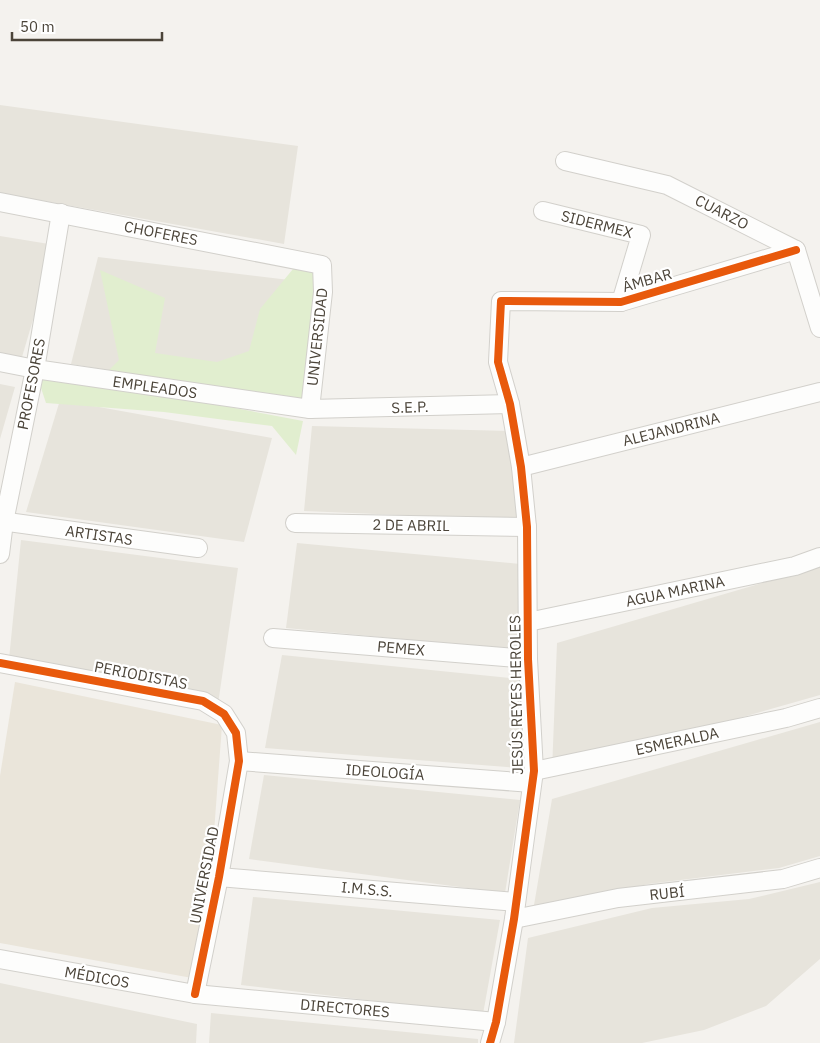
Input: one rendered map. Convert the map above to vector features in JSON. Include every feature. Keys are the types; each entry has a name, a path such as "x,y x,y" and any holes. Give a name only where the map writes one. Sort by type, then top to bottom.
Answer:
{"street":[{"name":"CUARZO","path":"565,161 667,184 796,250"},
{"name":"CHOFERES","path":"0,202 322,265"},
{"name":"SIDERMEX","path":"544,211 641,235 621,302"},
{"name":"PROFESORES","path":"0,554 2,521 35,370 61,214"},
{"name":"ÁMBAR","path":"500,301 621,302 796,250"},
{"path":"796,250 820,328"},
{"name":"UNIVERSIDAD","path":"310,409 324,292 322,265"},
{"name":"JESÚS REYES HEROLES","path":"490,1043 496,1022 515,911 533,777 528,659 527,527 521,467 510,404 498,362 500,301"},
{"name":"EMPLEADOS","path":"0,362 35,370 310,409"},
{"name":"ALEJANDRINA","path":"521,467 820,392"},
{"name":"S.E.P.","path":"310,409 510,404"},
{"name":"ARTISTAS","path":"2,521 198,548"},
{"name":"2 DE ABRIL","path":"295,523 527,527"},
{"name":"AGUA MARINA","path":"528,622 795,566 820,558"},
{"name":"PEMEX","path":"273,638 528,659"},
{"name":"PERIODISTAS","path":"0,663 202,701 224,714 236,733 238,761"},
{"name":"ESMERALDA","path":"533,777 786,718 820,708"},
{"name":"UNIVERSIDAD","path":"195,994 219,876 238,761"},
{"name":"IDEOLOGÍA","path":"238,761 533,777"},
{"name":"RUBÍ","path":"515,911 783,880 820,868"},
{"name":"I.M.S.S.","path":"219,876 515,911"},
{"name":"MÉDICOS","path":"0,959 195,994"},
{"name":"DIRECTORES","path":"195,994 496,1022"}],"shaded area":[{"path":"0,105 298,146 284,244 0,193"},
{"path":"0,236 55,245 22,357 0,353"},
{"path":"98,257 306,282 286,399 71,364"},
{"path":"0,384 15,387 0,439"},
{"path":"60,400 272,438 244,542 26,512"},
{"path":"312,426 511,431 521,520 304,511"},
{"path":"21,540 238,568 218,704 9,659"},
{"path":"297,543 520,564 517,650 286,628"},
{"path":"820,566 820,695 552,771 557,643"},
{"path":"282,655 519,679 519,768 265,748"},
{"path":"15,682 222,725 203,980 0,943 0,776"},
{"path":"820,722 820,856 779,868 648,884 533,911 552,799"},
{"path":"264,775 520,800 505,893 249,859"},
{"path":"820,882 820,959 766,1006 704,1030 642,1043 514,1043 528,938 652,908 749,899"},
{"path":"253,897 500,920 483,1014 241,985"},
{"path":"0,983 197,1024 196,1043 0,1043"},
{"path":"211,1013 478,1039 478,1043 209,1043"}],"green space":[{"path":"293,269 316,273 310,409 105,374 119,360 100,270 165,298 155,353 217,362 249,351 260,309"},
{"path":"35,370 303,421 296,455 272,426 164,412 46,403"}],"cycle path":[{"path":"490,1043 496,1022 514,919 534,771 528,659 527,527 521,467 510,404 498,362 501,301 621,302 796,250"},
{"path":"0,663 203,701 224,714 236,733 239,761 219,877 195,994"}]}
